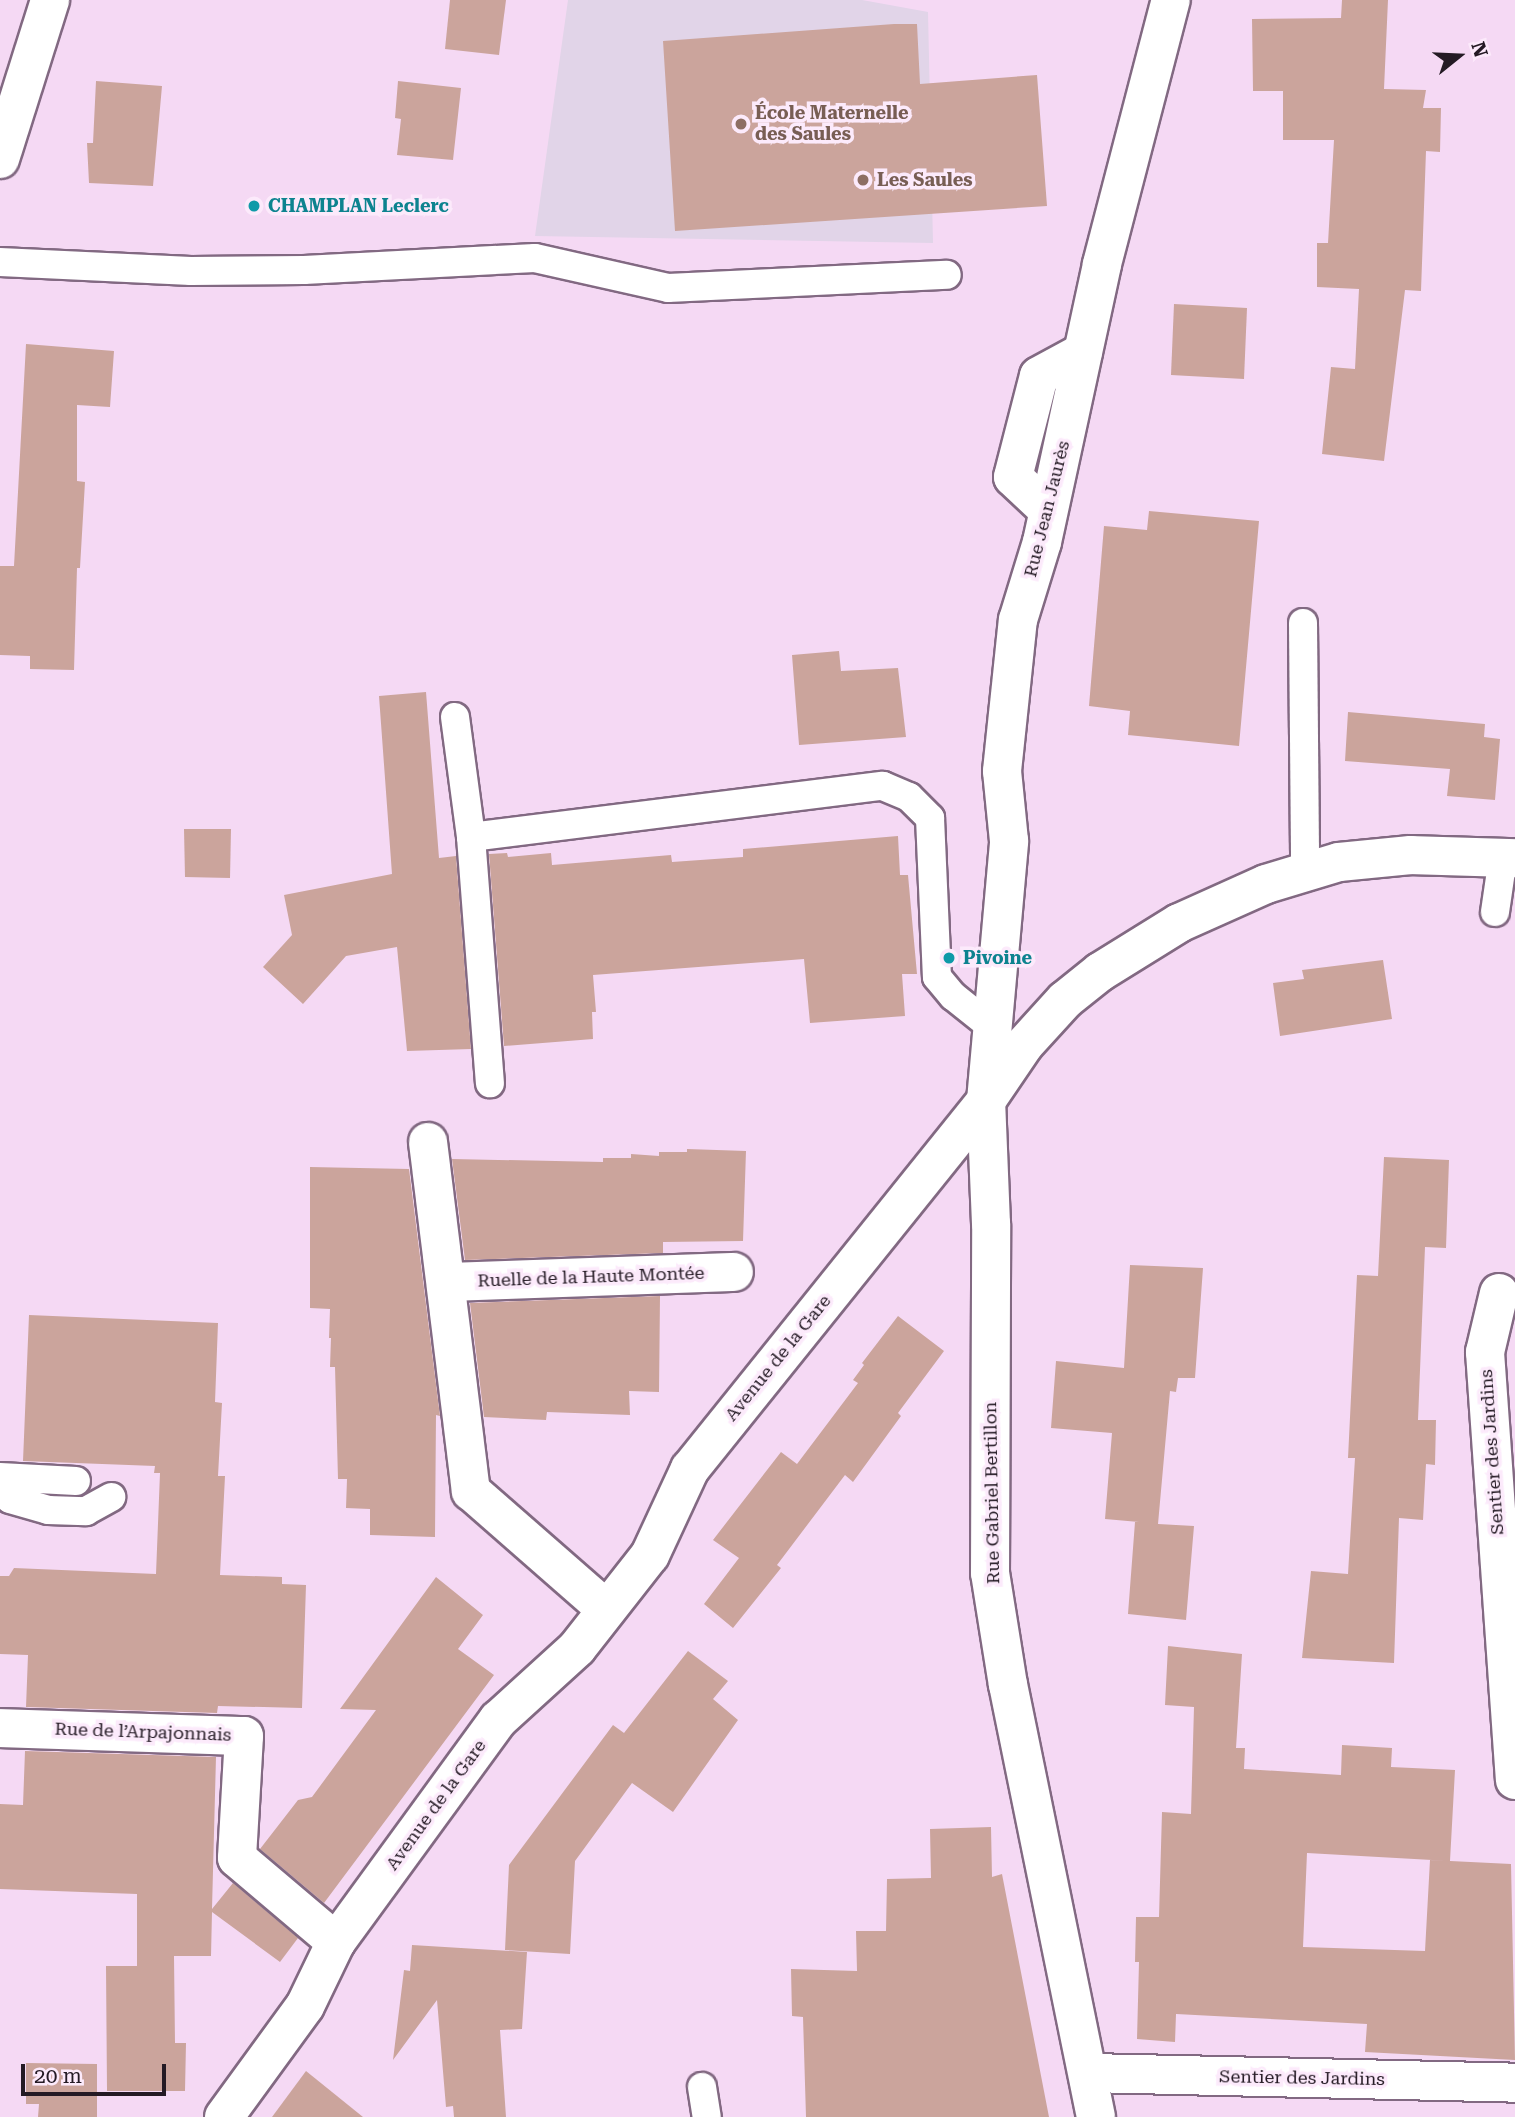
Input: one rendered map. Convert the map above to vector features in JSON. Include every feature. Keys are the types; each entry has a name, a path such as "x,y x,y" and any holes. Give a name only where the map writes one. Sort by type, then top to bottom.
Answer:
{"street":[{"path":"0,159 50,0"},
{"name":"Rue Jean Jaurès","path":"993,1028 1009,841 1002,771 1018,620 1048,510 1102,264 1171,0"},
{"name":"Avenue de la Gare","path":"224,2117 305,2006 336,1942 498,1720 577,1648 650,1555 690,1469 986,1101 1024,1045 1065,1000 1100,972 1179,923 1266,884 1339,862 1411,855 1509,858"},
{"name":"Rue Gabriel Bertillon","path":"993,1028 986,1101 990,1224 990,1573 1008,1685 1096,2117"},
{"path":"428,1142 471,1491 607,1609"},
{"name":"Ruelle de la Haute Montée","path":"447,1282 734,1272"},
{"name":"Sentier des Jardins","path":"1499,1293 1485,1352 1515,1780"},
{"name":"Rue de l’Arpajonnais","path":"0,1728 244,1736 237,1858 336,1942"},
{"name":"Sentier des Jardins","path":"1089,2073 1515,2083"}],"lane":[{"path":"0,262 204,271 304,270 535,258 668,288 947,275"},
{"path":"1303,623 1305,872"},
{"path":"455,717 471,837 490,1083"},
{"path":"471,837 883,786 909,797 930,818 937,977 953,996 993,1028"},
{"path":"1495,912 1509,858"},
{"path":"0,1477 76,1481"},
{"path":"0,1486 10,1499 48,1510 86,1511 111,1497"},
{"path":"702,2087 707,2117"}],"shaded area":[{"name":"École Maternelle des Saules","path":"568,0 862,0 928,12 933,243 535,236"}],"building":[{"path":"450,0 506,0 499,55 445,49"},
{"path":"1342,0 1388,0 1384,89 1426,90 1423,108 1441,108 1440,152 1426,151 1421,291 1405,290 1384,461 1322,454 1331,367 1355,369 1359,289 1317,287 1317,243 1328,243 1334,140 1283,140 1283,91 1253,91 1252,19 1341,18"},
{"path":"917,24 920,84 1037,75 1047,206 675,231 663,41"},
{"path":"96,81 162,86 153,186 89,183 87,143 93,143"},
{"path":"398,81 461,88 453,160 397,155 401,119 395,118"},
{"path":"1174,304 1247,308 1244,379 1171,375"},
{"path":"26,344 114,351 110,407 77,405 77,481 85,482 80,568 77,568 74,670 30,669 30,656 0,655 0,566 14,566"},
{"path":"1149,511 1259,521 1239,746 1128,735 1130,711 1089,706 1104,526 1147,530"},
{"path":"839,651 841,671 898,668 906,737 799,745 792,655"},
{"path":"426,692 439,858 456,856 471,1049 407,1051 397,947 346,956 303,1004 263,967 292,935 284,895 392,874 379,696"},
{"path":"1348,712 1485,724 1484,737 1500,739 1495,800 1447,796 1450,769 1345,761"},
{"path":"184,829 231,829 230,878 185,877"},
{"path":"898,836 900,875 908,875 917,974 902,974 905,1016 810,1023 804,959 593,975 596,1012 592,1012 593,1039 504,1046 489,854 507,853 508,857 551,853 552,865 671,855 672,862 743,857 743,849"},
{"path":"1383,960 1392,1019 1280,1036 1273,983 1304,979 1302,970"},
{"path":"687,1149 746,1151 743,1241 663,1242 663,1253 465,1260 452,1159 603,1162 603,1158 631,1158 631,1154 659,1156 659,1152 687,1152"},
{"path":"1384,1157 1449,1160 1446,1248 1425,1247 1418,1420 1436,1420 1435,1465 1426,1464 1423,1520 1399,1518 1394,1663 1302,1658 1311,1571 1348,1574 1355,1458 1348,1458 1357,1275 1378,1276"},
{"path":"310,1167 409,1169 440,1416 436,1415 435,1537 370,1535 370,1509 346,1508 347,1479 338,1479 335,1367 330,1367 330,1309 310,1308"},
{"path":"1130,1265 1203,1268 1195,1378 1178,1378 1176,1392 1170,1391 1158,1524 1194,1526 1186,1620 1128,1614 1135,1522 1139,1522 1105,1519 1112,1433 1051,1428 1056,1361 1124,1368"},
{"path":"660,1296 659,1392 629,1391 630,1415 547,1412 546,1420 484,1417 470,1303"},
{"path":"29,1315 218,1323 215,1402 222,1403 218,1476 225,1476 220,1575 282,1577 282,1584 306,1585 302,1708 218,1706 217,1713 26,1707 28,1655 0,1654 0,1576 9,1576 14,1568 156,1574 160,1473 154,1473 155,1466 23,1461"},
{"path":"898,1316 944,1351 898,1413 901,1416 853,1482 845,1475 777,1565 781,1568 733,1628 704,1604 739,1558 713,1540 781,1452 797,1464 858,1383 853,1380 864,1365 862,1363"},
{"path":"436,1577 483,1615 458,1649 494,1675 324,1903 260,1849 298,1800 312,1797 376,1710 340,1709"},
{"path":"1168,1646 1242,1654 1236,1748 1245,1748 1244,1769 1341,1775 1342,1745 1392,1748 1391,1767 1455,1770 1450,1861 1511,1864 1515,2060 1365,2052 1367,2024 1176,2014 1175,2042 1137,2039 1139,1962 1135,1962 1136,1917 1159,1917 1162,1812 1191,1814 1194,1707 1165,1705","holes":["1307,1853 1448,1861 1430,1860 1425,1951 1303,1947"]},
{"path":"688,1651 728,1681 713,1699 738,1720 673,1812 632,1783 575,1861 570,1954 505,1950 509,1865 613,1725 624,1733"},
{"path":"25,1751 216,1757 212,1909 233,1883 298,1938 280,1962 212,1912 211,1956 174,1956 175,2043 186,2043 185,2091 107,2091 106,1966 137,1966 137,1894 0,1889 0,1804 23,1805"},
{"path":"991,1827 992,1877 1002,1874 1049,2117 806,2117 803,2017 792,2016 791,1969 857,1971 856,1931 886,1931 887,1879 931,1878 930,1829"},
{"path":"412,1945 527,1952 522,2029 500,2030 506,2117 454,2117 453,2106 446,2107 437,2000 393,2060 404,1970 410,1971"},
{"path":"26,2063 97,2064 97,2117 38,2117 39,2104 26,2104"},
{"path":"306,2071 363,2117 272,2117"}],"place":[{"name":"École Maternelle des Saules","path":"741,124"},
{"name":"Les Saules","path":"863,180"},
{"name":"CHAMPLAN Leclerc","path":"254,206"},
{"name":"Pivoine","path":"949,958"}]}
